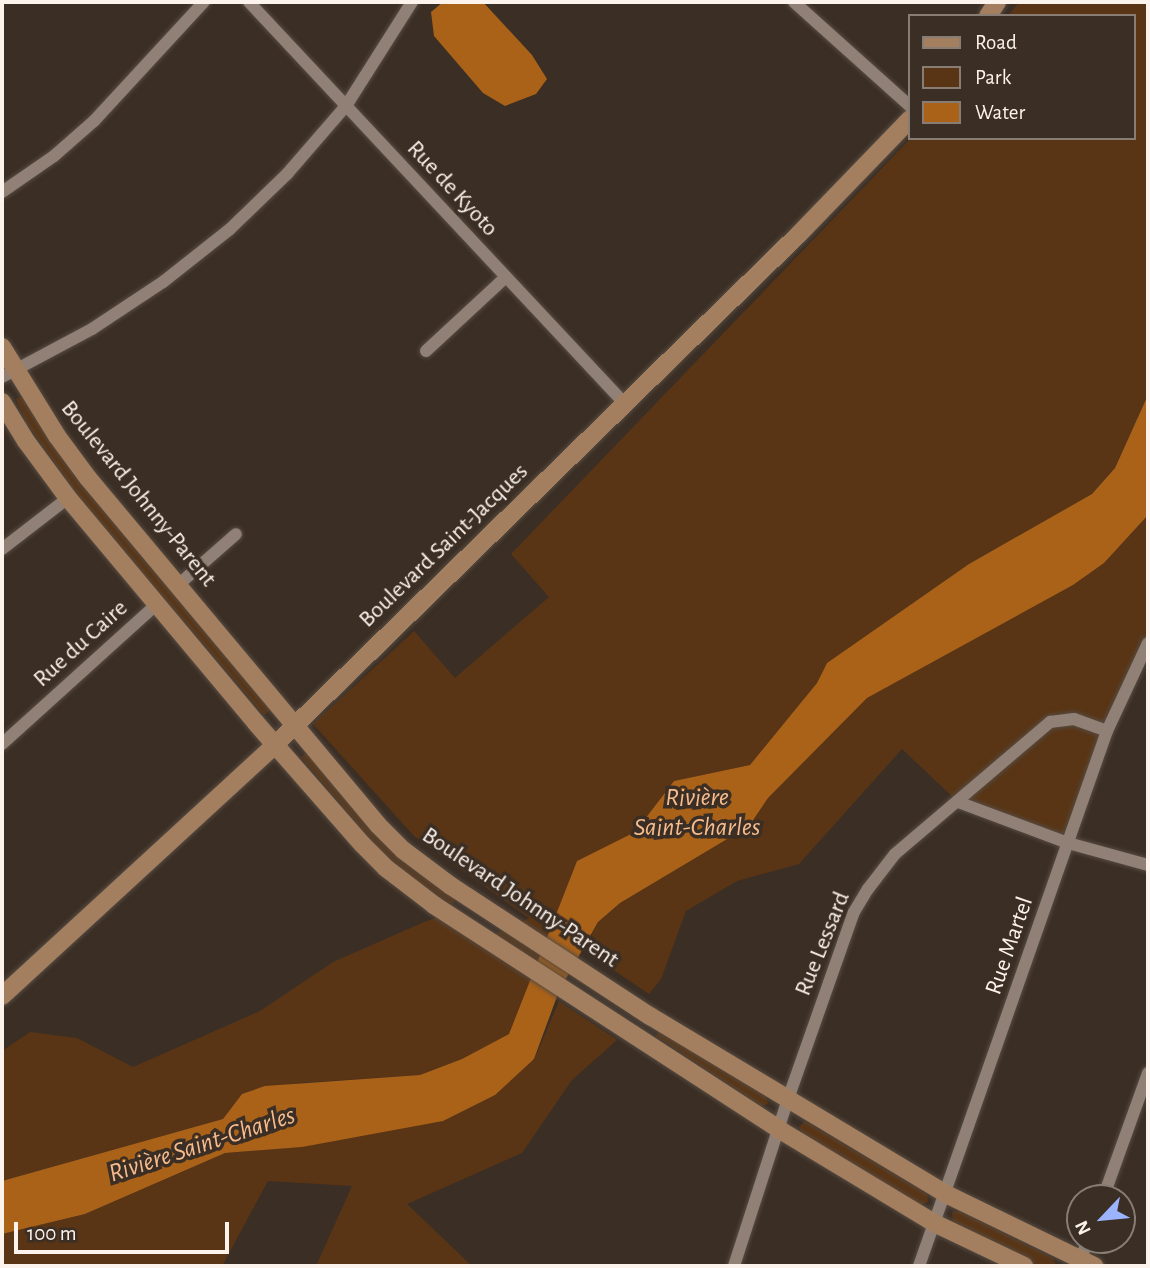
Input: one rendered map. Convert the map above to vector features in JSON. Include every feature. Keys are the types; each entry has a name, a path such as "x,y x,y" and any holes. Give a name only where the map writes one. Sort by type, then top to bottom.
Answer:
{"street":[{"path":"2,192 54,156 94,121 204,2"},
{"name":"Rue de Kyoto","path":"249,2 625,404"},
{"path":"8,374 92,328 163,282 230,229 278,183 346,106 412,2"},
{"path":"794,2 908,104"},
{"name":"Boulevard Saint-Jacques","path":"2,996 276,744 853,181 908,121"},
{"path":"426,351 506,277"},
{"name":"Boulevard Johnny-Parent","path":"2,347 8,374 88,478 387,833 451,886 650,1016 946,1194 1084,1264"},
{"name":"Boulevard Johnny-Parent","path":"2,402 26,441 68,498 276,744 362,844 434,905 780,1130 934,1223 1024,1266"},
{"path":"2,549 68,498"},
{"path":"178,585 236,534"},
{"name":"Rue du Caire","path":"2,744 157,604"},
{"name":"Rue Martel","path":"919,1266 1107,730 1148,643"},
{"name":"Rue Lessard","path":"734,1266 788,1099 854,912 895,854 1050,722 1074,719 1107,730"},
{"path":"958,802 1068,843 1148,865"},
{"path":"1108,1184 1148,1073"}],"green space":[{"path":"1019,2 1148,2 1148,395 1115,468 1092,494 969,564 827,663 817,683 750,765 674,781 635,832 577,861 509,1034 462,1059 420,1075 299,1083 242,1094 223,1119 2,1181 2,1051 30,1032 77,1038 133,1067 260,1011 333,962 424,922 442,916 481,941 529,918 414,836 313,724 414,631 455,678 549,597 511,554 909,140 1136,140 1136,14 1010,14"},
{"path":"22,397 71,470 271,710 264,715 80,499 26,422 16,399"},
{"path":"1148,515 1148,643 1068,843 958,802 902,749 799,864 737,881 686,911 661,979 649,994 584,950 598,922 620,903 749,826 768,798 867,698 1073,585 1104,563"},
{"path":"306,753 384,844 455,899 453,905 416,881 375,845 301,757"},
{"path":"559,1001 617,1040 572,1080 522,1153 407,1204 472,1266 316,1266 352,1186 268,1181 222,1266 2,1266 2,1234 85,1214 225,1153 302,1147 534,1060"},
{"path":"660,1030 766,1097 768,1104 761,1106 656,1036"},
{"path":"805,1121 927,1194 928,1202 921,1205 802,1133 799,1127"},
{"path":"959,1211 1053,1258 1056,1266 1040,1266 953,1223 952,1212"}],"water":[{"path":"443,2 483,2 532,55 547,79 536,94 505,106 483,93 434,36 431,12"},
{"name":"Rivière Saint-Charles","path":"1148,395 1148,515 1104,563 1073,585 867,698 768,798 749,826 620,903 598,922 559,991 534,1059 495,1095 443,1121 302,1147 225,1153 85,1214 2,1234 2,1181 223,1119 242,1094 265,1086 420,1075 462,1059 509,1034 577,861 635,832 674,781 750,765 817,683 827,663 969,564 1092,494 1115,468"}]}
